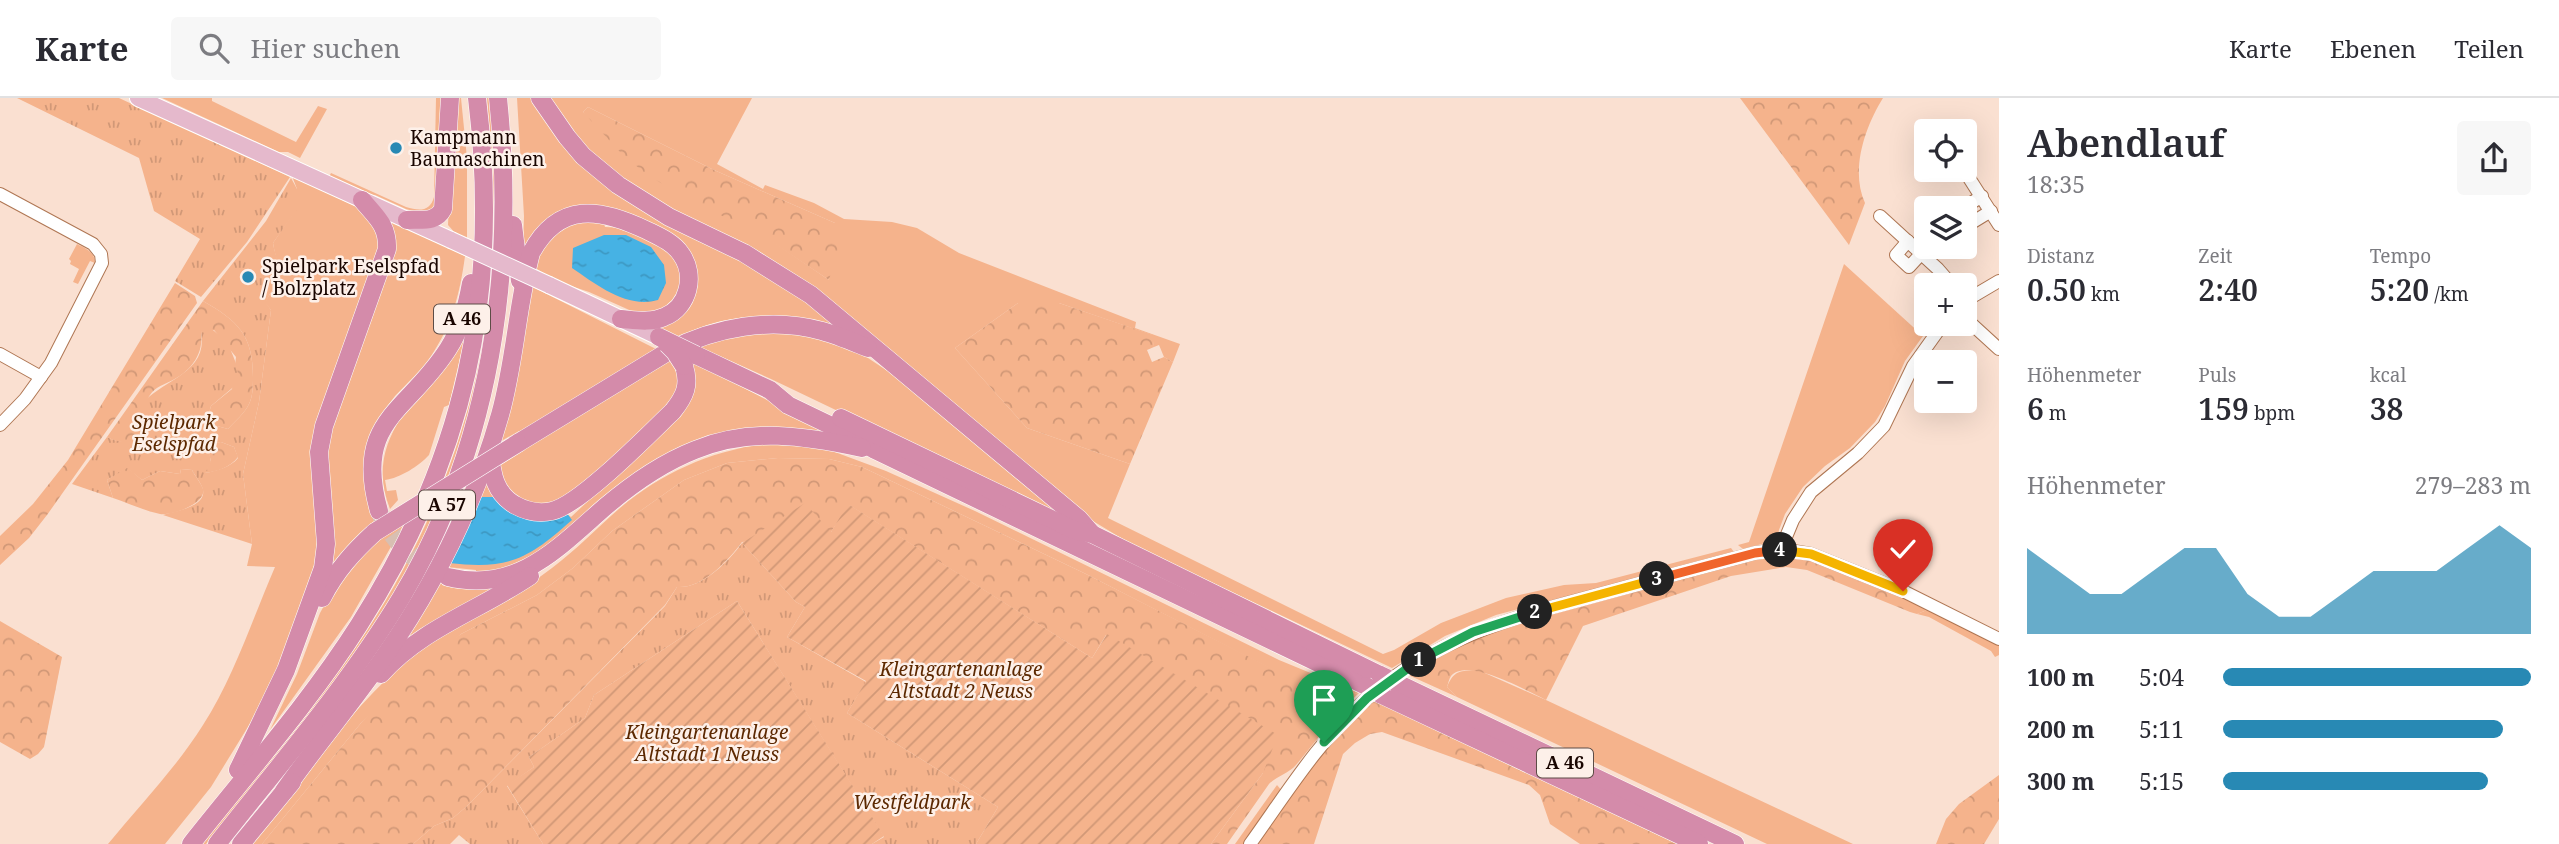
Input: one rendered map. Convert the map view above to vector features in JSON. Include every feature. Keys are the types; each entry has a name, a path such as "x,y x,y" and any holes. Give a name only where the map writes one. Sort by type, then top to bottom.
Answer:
{"highway":[{"path":"407,220 432,219 443,209 450,98"},
{"name":"A 46","path":"379,512 372,475 382,428 398,405 448,349 467,306 476,239 475,174 469,98"},
{"name":"A 57","path":"191,844 343,649 383,586 427,500 457,413 472,351 480,301 484,164 477,98"},
{"name":"A 57","path":"217,844 375,639 401,597 446,509 467,449 490,358 504,257 505,190 498,98"},
{"path":"540,98 561,130 583,156 618,185 659,211 778,273 839,317 874,350 1079,519 1092,534"},
{"path":"505,190 512,218 521,302"},
{"path":"238,770 286,670 323,568 326,544 319,452 324,426 387,249 384,226 362,200"},
{"path":"284,791 387,653 452,540 490,446 509,375 531,253 556,222 579,213 606,214 631,222 670,243 680,252 687,264 688,289 674,312 652,320 621,319"},
{"path":"186,844 194,827 238,770 274,710 316,610 334,576 352,552 375,532 689,341 715,332 766,325 791,326 821,331 874,350"},
{"path":"490,446 496,485 511,502 531,512 542,513 558,509 580,496 682,400 688,386 690,360 675,352 659,337"},
{"name":"A 46","path":"690,360 770,390 791,394 1074,530 1092,534 1380,684 1699,844"},
{"path":"770,390 788,405 875,450"},
{"name":"A 46","path":"448,577 476,581 499,579 536,564 557,550 643,478 673,460 706,446 742,437 787,435 875,450 1380,684 1735,844"},
{"path":"242,844 364,693 407,650 455,617 527,579 548,563 557,550"}],"main road":[{"path":"138,98 659,337"}],"street":[{"path":"1972,182 1999,225"},
{"path":"0,194 93,244 102,258 101,268 41,377 25,399 0,425"},
{"path":"1982,197 1965,207 1973,222 1991,211"},
{"path":"1880,216 1914,247"},
{"path":"1908,241 1896,255 1909,267 1916,259"},
{"path":"1926,259 1940,273"},
{"path":"1977,295 1999,281"},
{"path":"1977,329 1999,349"},
{"path":"1782,550 1793,520 1811,492 1858,453 1884,426 1913,366 1934,336"},
{"path":"0,354 41,377"},
{"path":"1250,844 1305,766 1345,718 1367,698 1438,648 1485,628 1542,610 1755,553 1782,550 1811,554 1885,583 1999,639"}],"green space":[{"path":"17,98 119,98 290,177 247,242 201,297 175,281 200,239 154,211 139,158"},
{"path":"162,98 212,98 212,101 296,142 318,106 327,109 300,158 288,152 279,152"},
{"path":"436,98 443,98 436,206 428,212 420,213 375,195 363,194 329,177 331,173 406,207 420,210 427,208 434,197"},
{"path":"453,98 461,98 467,158 467,239 456,234 448,225"},
{"path":"487,98 490,98 495,198 492,299 488,323 470,410 448,479 419,547 348,664 206,844 203,844 288,739 368,629 417,543 455,451 481,356 489,307 494,217"},
{"path":"517,98 532,98 570,149 775,279 849,332 806,321 762,317 719,322 677,338 652,325 679,312 686,254 586,210 523,252 524,216"},
{"path":"550,98 752,98 717,164 763,189 765,185 814,203 844,219 892,222 917,228 959,253 1136,322 1135,328 1180,344 1173,362 1164,357 1159,345 1154,347 1152,335 1059,303 1018,303 955,348 1027,428 1130,464 1108,518 1383,654 1441,623 1506,598 1564,585 1596,583 1731,548 1734,552 1496,615 1445,636 1392,668 1131,544 1078,512 1015,455 826,297 648,197 600,160 578,139","holes":["588,107 714,170 835,223 829,280 583,112"]},
{"path":"1740,98 1883,98 1865,135 1859,177 1865,203 1849,245"},
{"path":"588,107 714,170 835,223 838,249 829,280 766,238 679,194 646,174 621,153 583,112"},
{"path":"292,176 367,212 382,239 312,450 318,523 316,557 309,585 274,678 257,712 211,787 165,844 108,844 170,771 214,707 275,567 247,566 252,544 243,474 259,402 271,310 265,303 278,278 273,243 294,212 297,189"},
{"name":"Spielpark Eselspfad","path":"291,178 297,189 300,205 273,243 279,278 266,303 271,310 259,402 243,474 252,544 163,515 200,501 203,490 192,470 181,469 180,474 160,471 142,480 127,468 107,480 113,498 72,484 107,437 124,442 139,435 140,406 191,367 202,346 201,332 208,326 219,335 227,335 238,376 237,384 211,406 206,423 228,429 245,411 253,384 250,350 234,323 203,301 266,221","holes":["221,442 234,447 238,458 235,461 205,473 211,462 208,446 210,443"]},
{"path":"386,219 465,256 463,270 454,308 438,344 423,367 384,411 370,440 365,471 374,521 347,546 325,575 323,455 390,255"},
{"path":"603,221 605,227 627,230 645,237 679,260 682,289 663,312 636,313 589,292 550,279 532,266 537,252 569,222"},
{"path":"77,244 95,259 95,263 90,261 78,284 73,282 79,269 70,264 69,259"},
{"path":"1844,264 1914,328 1914,336 1923,336 1905,361 1875,422 1850,448 1825,466 1803,487 1785,514 1777,540 1743,549 1738,545 1749,542"},
{"path":"175,283 195,296 197,303 47,515 29,538 0,565 0,536 33,504 68,460"},
{"path":"529,285 656,349 521,434 519,431 496,444"},
{"path":"203,301 234,323 250,350 253,384 245,411 228,429 206,423 211,406 232,389 236,357 214,330 201,332 201,347 191,366 150,395 137,437 123,442 107,437"},
{"path":"1018,303 1059,303 1153,335 1154,347 1147,350 1152,362 1164,357 1173,362 1130,464 1027,428 955,348"},
{"path":"762,330 826,338 862,354 895,376 1055,508 1053,514 695,345"},
{"path":"466,332 449,405 444,407 429,455 409,471 385,480 387,491 396,490 398,500 390,509 383,474 384,459 394,430 411,403"},
{"path":"684,356 849,439 794,429 744,429 719,433 670,452 631,477 528,560 508,569 476,574 476,570 447,567 442,585 466,589 481,589 506,583 507,586 399,644 483,474 503,503 567,514 571,517 647,446 676,414"},
{"path":"669,358 676,366 680,387 665,410 578,489 562,501 535,506 510,494 496,468 525,450 523,446"},
{"path":"221,442 234,447 238,457 223,468 204,473 211,461 207,447 210,443"},
{"path":"763,444 824,448 886,471 975,511 1279,660 1359,693 1330,699 1086,574 862,467 829,459 778,458 727,463 684,480 612,531 573,568 537,595 461,634 361,723 262,844 250,844 349,719 417,652 449,629 536,580 652,484 669,474 723,452"},
{"path":"778,458 829,459 862,467 1086,574 1330,698 1359,693 1296,765 1269,784 1227,844 1211,844 1263,773 1106,635 1092,658 849,505 831,532 742,542 722,565 705,579 677,587 665,605 466,807 453,818 434,826 413,844 262,844 361,723 424,660 461,634 537,595 573,568 612,531 684,480 727,463"},
{"path":"127,467 142,480 160,471 180,474 181,469 192,470 203,494 194,504 172,513 160,514 142,509 113,498 107,480"},
{"name":"Kleingartenanlage Altstadt 2 Neuss","path":"805,503 831,532 848,504 1092,658 1107,634 1278,735 1263,773 1211,844 976,844 998,807 847,713 866,681 787,637 805,607 796,602 742,543"},
{"path":"405,522 351,617 270,730 297,674 320,613 337,582 380,538"},
{"name":"Westfeldpark","path":"742,543 796,602 805,607 787,637 866,682 847,713 998,807 976,844 872,844 884,837 737,601 594,695 585,718 529,757 534,767 507,786 543,844 470,844 459,835 450,844 413,844 434,826 453,818 466,807 665,606 677,587 705,579 730,558"},
{"path":"1769,554 1800,556 1884,587 1927,610 1917,614 1910,612 1807,570 1786,567 1731,576 1583,626 1546,700 1512,683 1470,670 1459,671 1451,676 1447,687 1457,697 1406,674 1420,663 1500,626"},
{"name":"Kleingartenanlage Altstadt 1 Neuss","path":"737,601 884,836 872,844 543,844 507,785 534,767 529,757 585,718 594,695"},
{"path":"1927,610 1999,644 1999,655 1995,657 1991,651 1929,617 1917,614"},
{"path":"0,621 62,657 44,747 30,759 0,742"},
{"path":"1478,670 1853,844 1767,844 1457,697 1447,687 1458,672"},
{"path":"1372,700 1677,844 1580,844 1550,824 1540,795 1529,785 1382,732 1370,734 1343,754 1314,844 1256,844 1327,744"},
{"path":"1999,775 1999,819 1984,844 1936,844 1946,819 1959,804"},
{"path":"1277,785 1282,791 1245,844 1235,844"}],"water":[{"path":"604,235 626,235 651,247 664,265 666,283 658,300 635,301 613,294 572,268 573,248"},
{"path":"482,497 497,497 566,512 572,520 543,544 516,559 487,565 449,563"}],"tunnel":[{"path":"379,511 401,545 432,570"}],"place":[{"name":"Kampmann Baumaschinen","path":"396,148"},
{"name":"Spielpark Eselspfad / Bolzplatz","path":"248,277"}],"route":[{"path":"1324,742 1367,698 1408,667 1448,643 1473,632 1542,610 1755,553 1782,550 1811,554 1903,591"}]}
